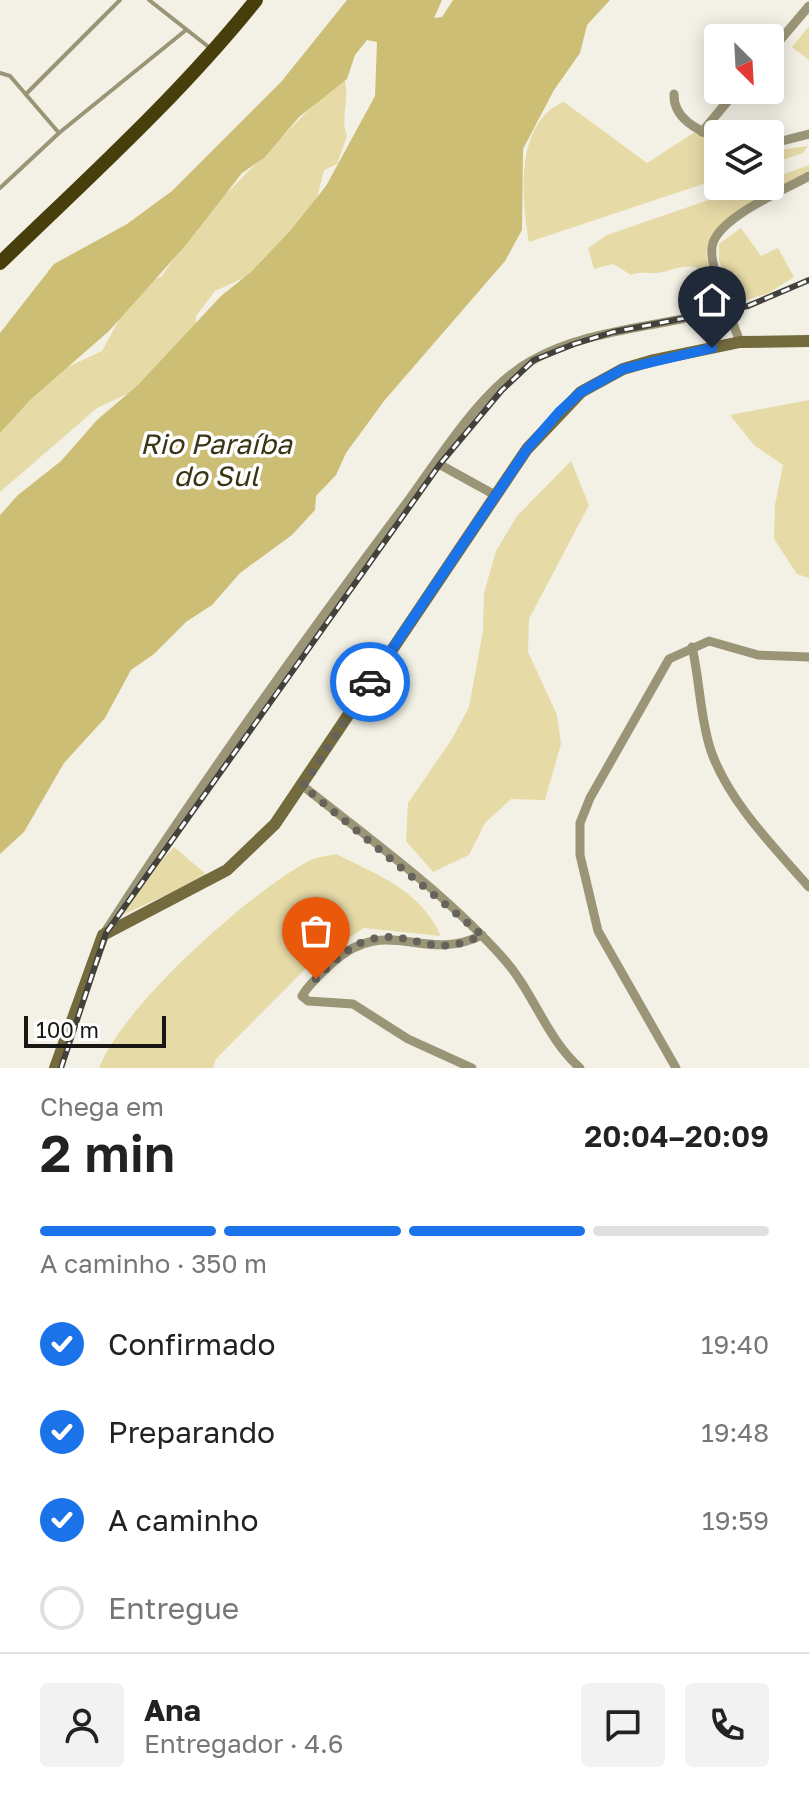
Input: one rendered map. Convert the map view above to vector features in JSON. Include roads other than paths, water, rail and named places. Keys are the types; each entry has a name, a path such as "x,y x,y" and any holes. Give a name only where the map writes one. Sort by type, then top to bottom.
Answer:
{"highway":[{"path":"0,263 149,120 215,52 256,0"}],"main road":[{"path":"55,1068 103,935 227,870 267,833 303,786 527,449 581,392 623,369 740,342 809,341"}],"street":[{"path":"784,35 808,7 799,0"},
{"path":"674,94 679,114 702,132 725,104"},
{"path":"784,140 809,134"},
{"path":"740,342 712,260 711,249 717,233 737,216 809,176"},
{"path":"103,935 163,844 437,463 471,417 513,373 533,359 616,329 709,313 729,306"},
{"path":"437,463 495,495"},
{"path":"676,1068 598,931 579,838 580,823 590,798 665,664 692,647 709,641 758,655 809,657"},
{"path":"692,647 707,733 718,766 742,806 809,887"},
{"path":"303,786 482,935 511,967 563,1050 580,1068"},
{"path":"472,1068 418,1045 353,1004 308,1001 302,996 339,957 371,939 444,948 463,945 482,935"}],"lane":[{"path":"27,93 120,0"},
{"path":"149,0 215,52"},
{"path":"0,188 59,133 186,30"},
{"path":"0,73 10,76 27,93 59,133"}],"water":[{"name":"Rio Paraíba do Sul","path":"347,0 442,0 434,18 442,17 453,0 610,0 587,25 580,53 554,90 523,149 522,230 505,261 384,401 346,453 336,475 316,496 315,510 292,535 240,573 212,605 186,622 154,654 131,670 105,718 64,763 24,832 0,854 0,515 18,495 61,461 97,420 138,385 221,296 251,272 290,231 326,186 375,96 377,42 367,40 355,55 347,79 299,117 264,158 242,173 185,246 109,331 30,400 0,433 0,333 54,264 127,224 172,191 281,82"}],"railway":[{"path":"61,1068 106,933 440,464 502,390 534,360 574,344 613,332 748,306 809,280"}]}
